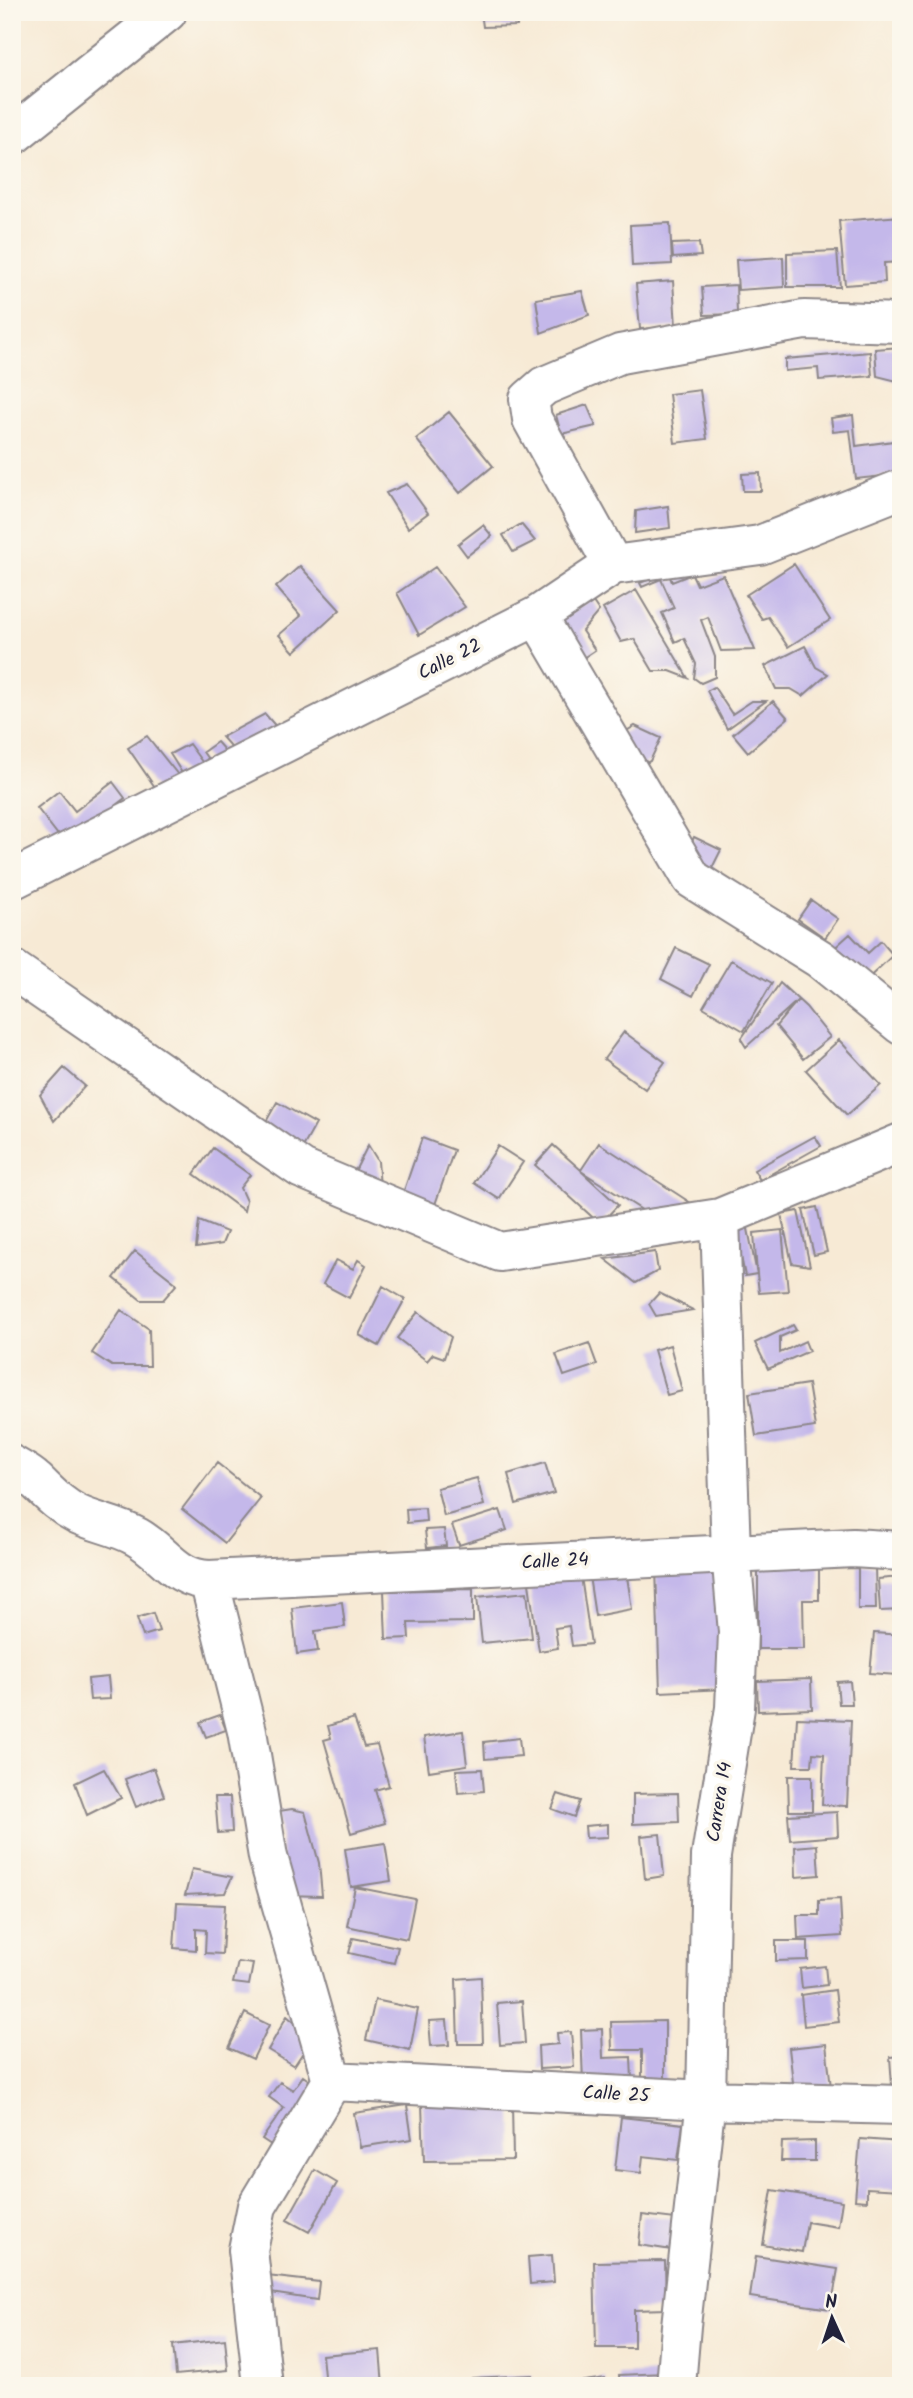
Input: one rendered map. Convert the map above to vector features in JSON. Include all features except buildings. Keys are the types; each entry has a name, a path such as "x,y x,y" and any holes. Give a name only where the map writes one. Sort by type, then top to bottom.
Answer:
{"street":[{"path":"12,136 167,12"},
{"path":"613,565 532,419 529,399 544,386 621,354 804,320 901,323"},
{"name":"Calle 22","path":"12,880 537,617 613,565 760,545 901,489"},
{"path":"537,617 692,879 820,959 901,1025"},
{"path":"12,968 302,1169 500,1252 720,1218 901,1143"},
{"name":"Carrera 14","path":"676,2386 706,2100 711,1856 735,1709 738,1632 731,1553 720,1218"},
{"path":"12,1465 34,1478 61,1505 136,1536 152,1546 181,1573 194,1579 209,1580 247,1731 268,1857 332,2081 257,2206 248,2250 263,2386"},
{"name":"Calle 24","path":"209,1580 731,1553 853,1548 901,1551"},
{"name":"Calle 25","path":"332,2081 706,2100 901,2105"}]}
